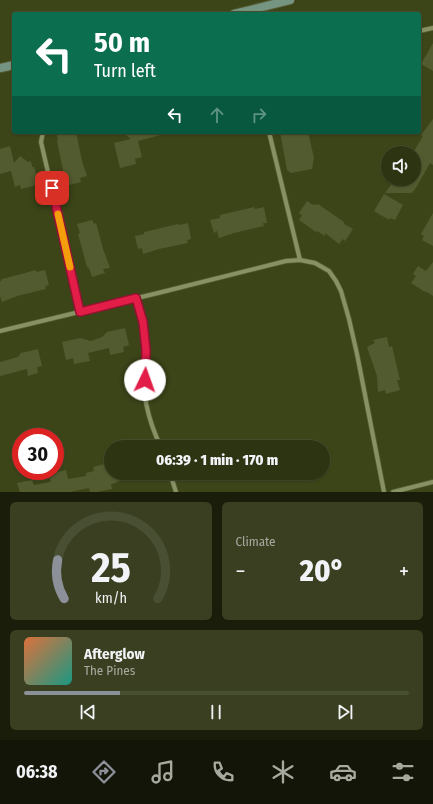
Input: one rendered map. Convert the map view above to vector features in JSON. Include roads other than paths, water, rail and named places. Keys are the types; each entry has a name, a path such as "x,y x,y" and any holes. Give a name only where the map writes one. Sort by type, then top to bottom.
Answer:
{"street":[{"path":"242,12 290,0"},
{"path":"421,31 433,28"},
{"path":"0,68 12,65"},
{"path":"43,134 41,142 80,312"},
{"path":"269,134 300,260"},
{"path":"0,331 286,260 300,260 315,263 329,271 341,292 357,354 384,492"},
{"path":"136,298 143,322 146,350 146,402 157,440"},
{"path":"172,480 176,492"},
{"path":"393,492 433,482"}]}
